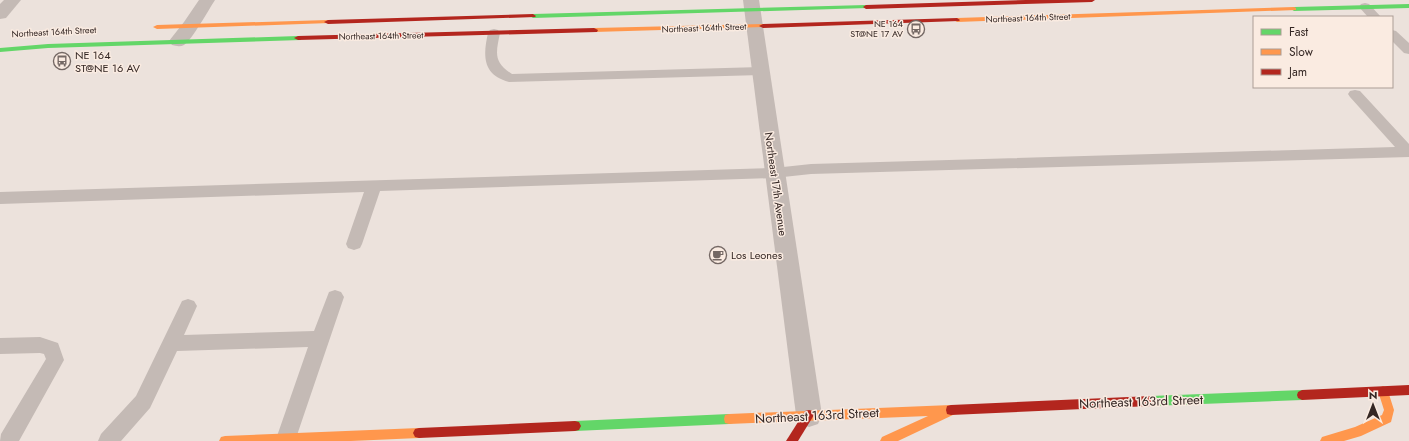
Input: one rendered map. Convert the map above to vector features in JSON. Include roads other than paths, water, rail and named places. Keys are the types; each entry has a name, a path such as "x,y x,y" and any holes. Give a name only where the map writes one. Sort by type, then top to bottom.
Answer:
{"street":[{"path":"0,14 13,0"},
{"path":"178,41 191,26 207,0"},
{"name":"Northeast 164th Street","path":"151,27 752,12 1092,0"},
{"name":"Northeast 164th Street","path":"0,50 48,46 178,41 494,33 752,12 1409,6"},
{"name":"Northeast 17th Avenue","path":"752,12 774,173 795,306 809,415"},
{"name":"Northeast 163rd Street","path":"225,441 1409,390"},
{"path":"1326,441 1344,437 1387,418 1389,410 1383,391"},
{"path":"886,441 957,409"},
{"path":"792,441 809,415"}],"lane":[{"path":"1365,7 1374,16"},
{"path":"494,33 490,52 490,62 496,71 509,78 761,70"},
{"path":"1393,33 1409,33"},
{"path":"1393,34 1409,50"},
{"path":"1355,94 1408,152"},
{"path":"0,198 774,173 811,169 1408,152"},
{"path":"354,244 374,185"},
{"path":"286,439 335,297"},
{"path":"108,441 143,402 188,306"},
{"path":"171,343 320,339"},
{"path":"0,346 40,345 52,349 55,360 8,441"}],"place":[{"name":"NE 164 ST@NE 17 AV","path":"916,29"},
{"name":"NE 164 ST@NE 16 AV","path":"62,61"},
{"name":"Los Leones","path":"718,255"}]}
